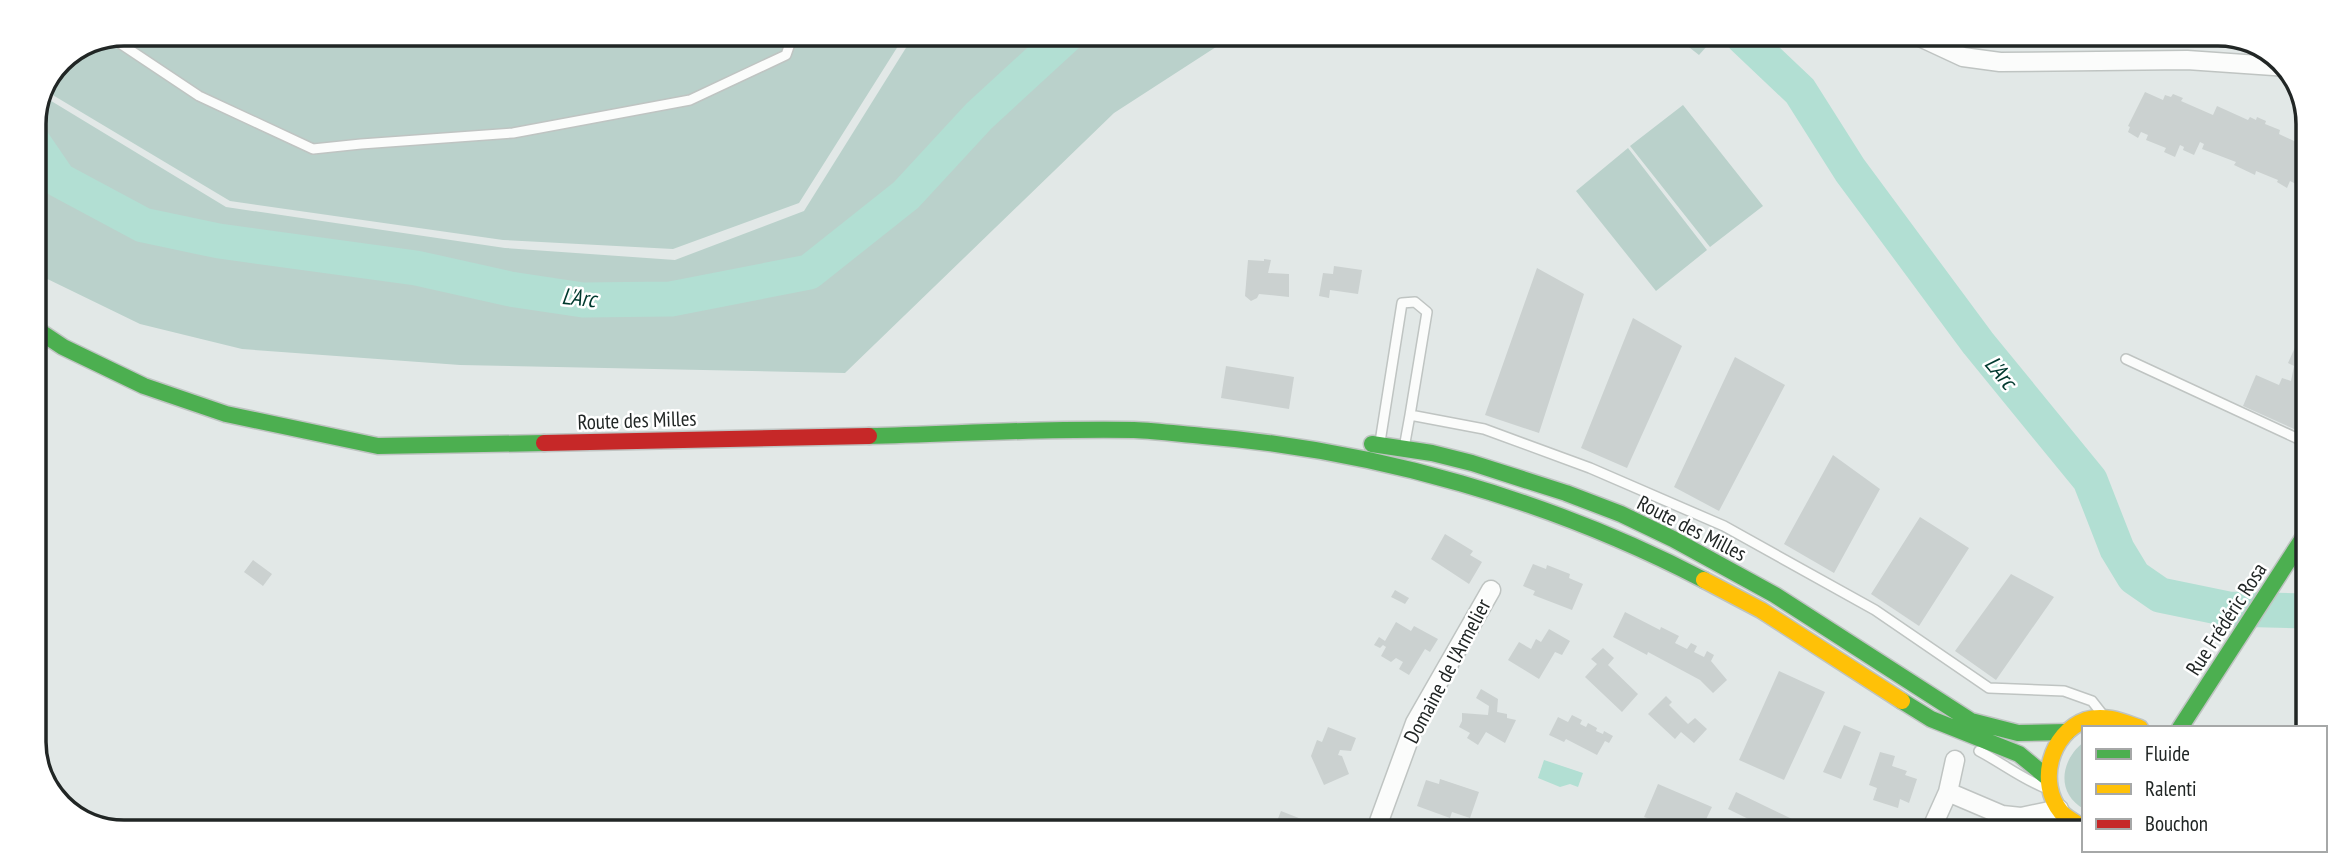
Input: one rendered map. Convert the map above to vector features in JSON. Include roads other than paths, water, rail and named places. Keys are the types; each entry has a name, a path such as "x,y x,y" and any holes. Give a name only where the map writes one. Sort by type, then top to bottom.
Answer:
{"main road":[{"name":"Route des Milles","path":"45,335 63,347 144,386 226,414 378,446 1135,430 1378,453 1404,449 1476,464 1568,494 1637,522 1700,552 1769,591 1971,721 2002,732 2035,736 2067,732 2084,721 2105,716"},
{"name":"Route des Milles","path":"1265,441 1356,441 1400,467 1531,505 1654,554 1761,610 1931,719 2019,754 2050,797 2071,820"},
{"name":"Rue Frédéric Rosa","path":"2181,726 2296,550"},
{"path":"2105,716 2126,720 2136,726"},
{"path":"2050,797 2052,753 2067,732"}],"street":[{"path":"1937,45 1963,57 2000,62 2187,60 2270,66"},
{"name":"Domaine de l'Armelier","path":"1379,820 1415,723 1491,590"},
{"path":"1935,820 1948,792 1955,760"},
{"path":"1948,792 2002,815 2021,817 2050,797"}],"lane":[{"path":"123,45 198,96 313,149 513,133 690,100 786,55 790,45"},
{"path":"1378,453 1402,303 1415,302 1427,312 1400,467"},
{"path":"2126,359 2296,438"},
{"path":"1410,415 1484,429 1590,468 1736,532 1875,610 1989,688 2064,691 2092,701 2105,716"}],"waterway":[{"name":"L'Arc","path":"45,160 59,180 143,225 219,241 416,268 510,289 583,300 671,299 809,272 906,195 979,116 1056,45"},
{"name":"L'Arc","path":"1751,45 1800,91 1850,170 1978,343 2090,480 2117,549 2134,577 2160,595 2228,609 2296,611"}]}
